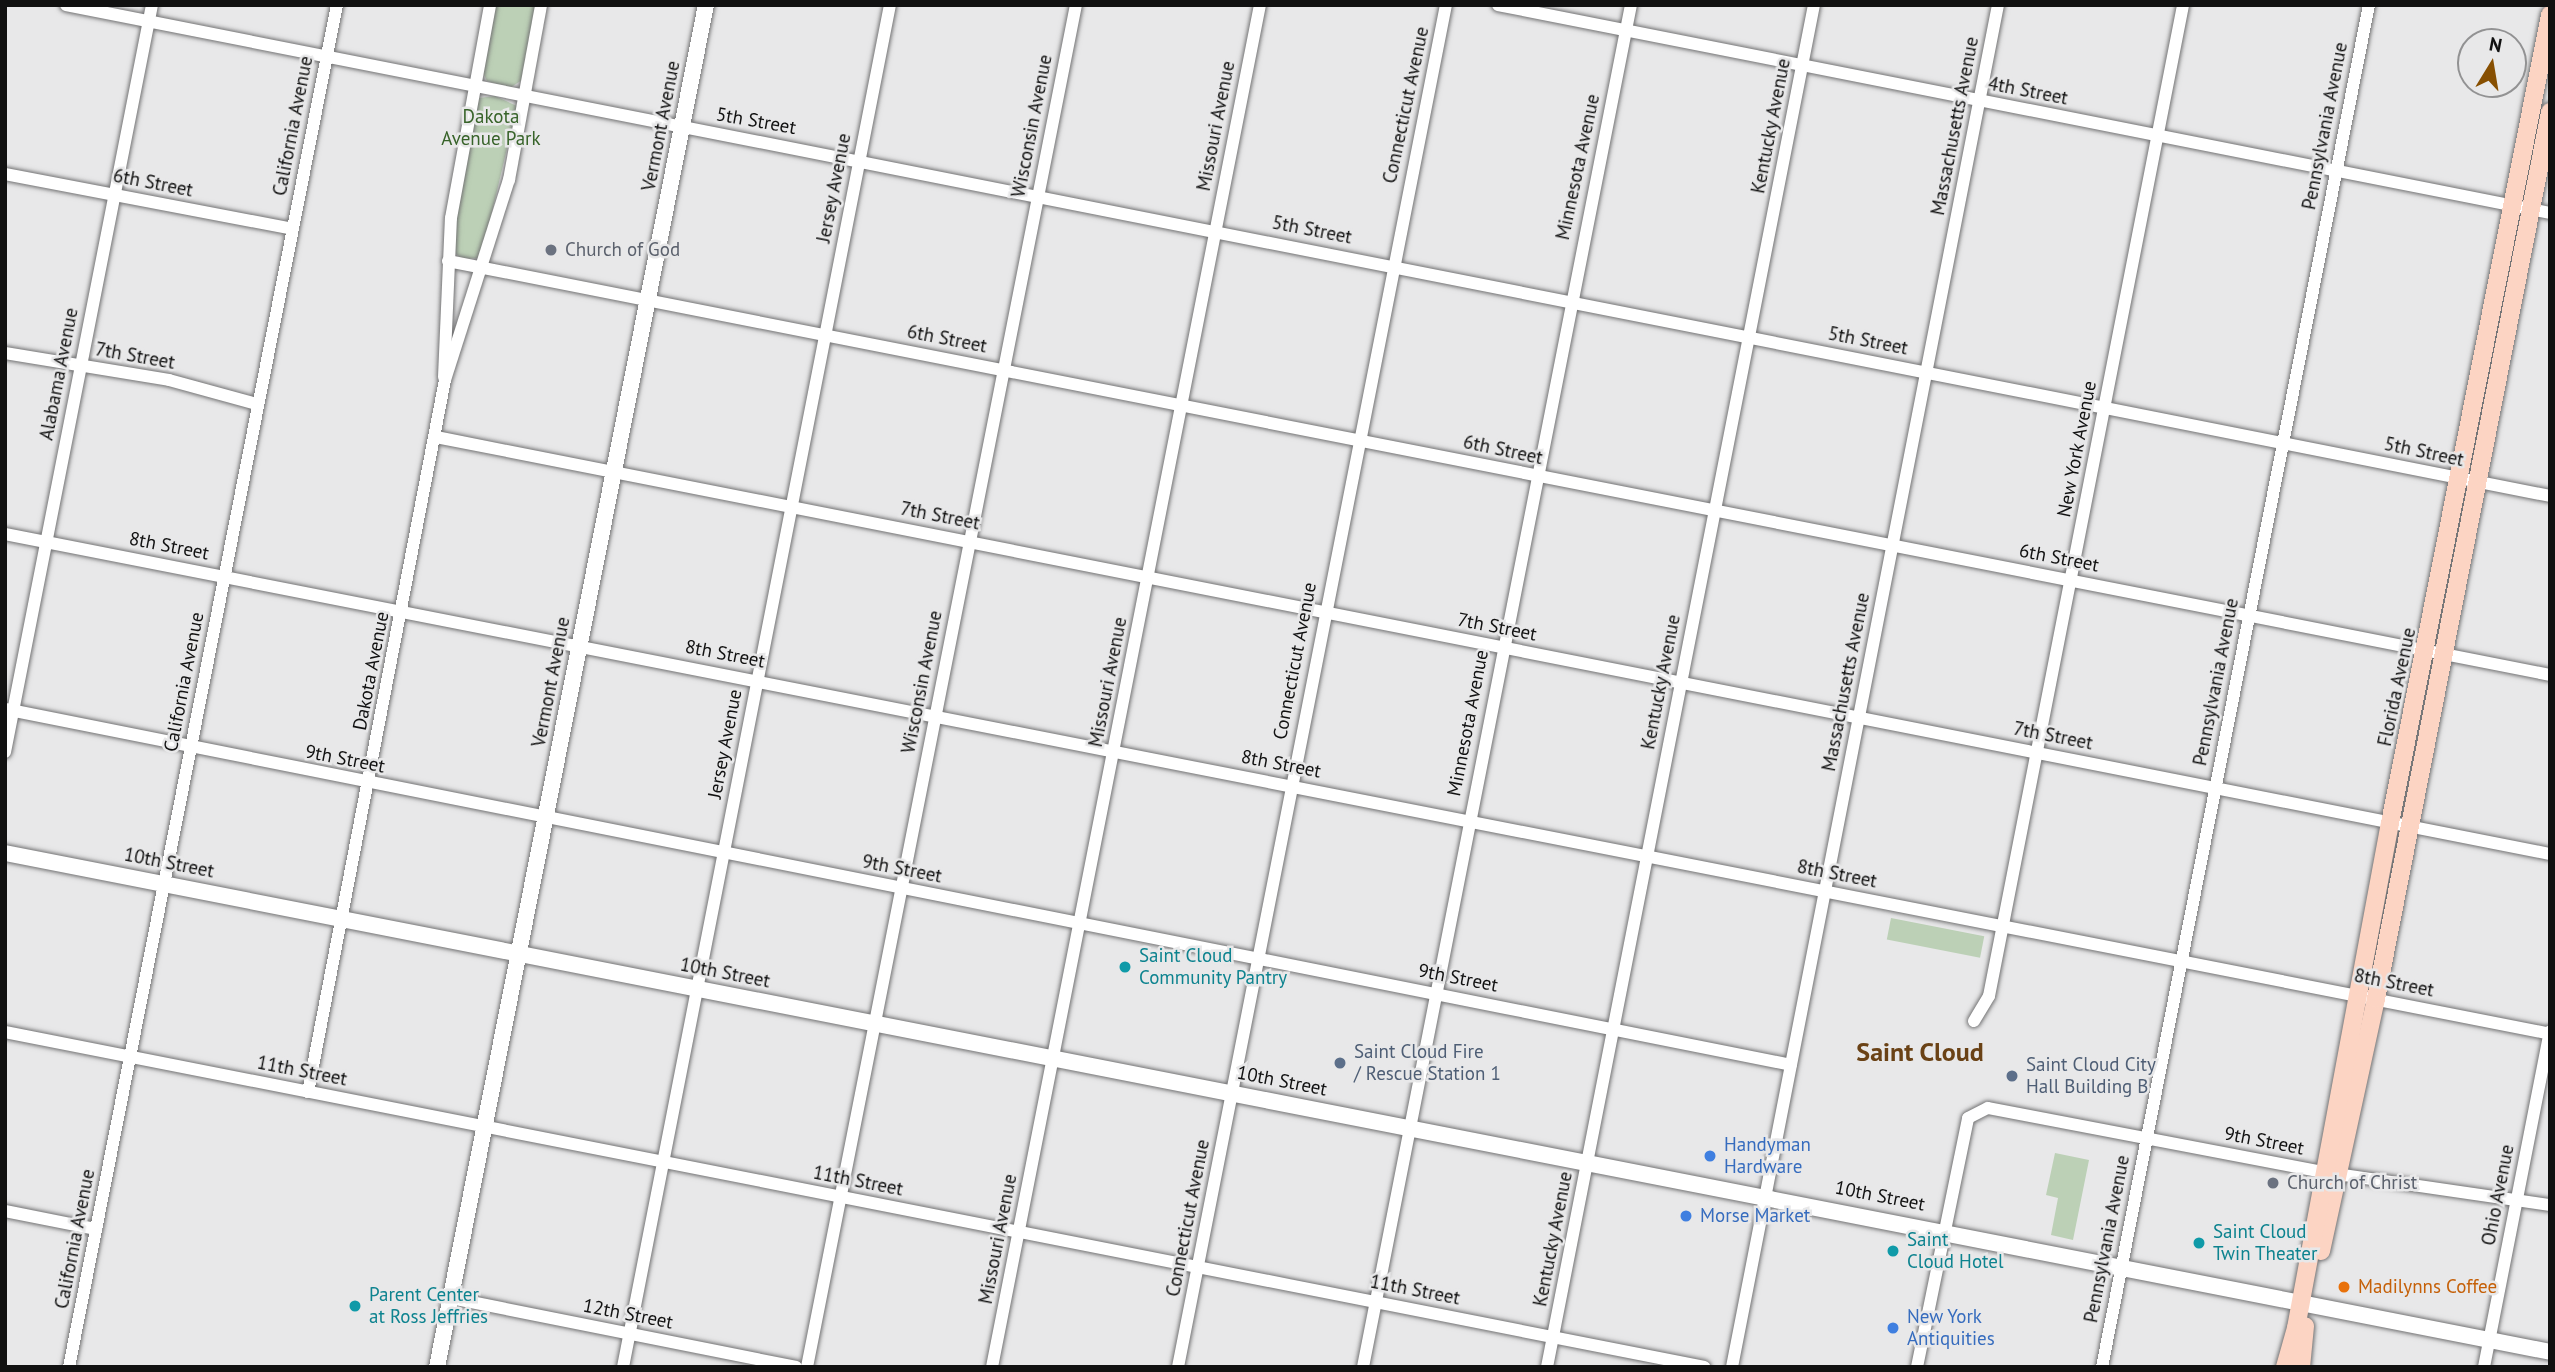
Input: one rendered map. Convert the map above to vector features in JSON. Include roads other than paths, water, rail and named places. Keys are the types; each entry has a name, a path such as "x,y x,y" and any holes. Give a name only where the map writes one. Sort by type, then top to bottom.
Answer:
{"main road":[{"name":"Florida Avenue","path":"2331,1173 2376,999 2409,825 2459,479 2550,15"},
{"name":"Florida Avenue","path":"2285,1367 2305,1302 2331,1173 2357,996 2390,823 2477,482 2550,112"},
{"name":"Florida Avenue","path":"2301,1367 2305,1302"}],"street":[{"name":"5th Street","path":"66,5 524,97 1393,265 2550,496"},
{"name":"Alabama Avenue","path":"5,751 9,710 152,5"},
{"name":"California Avenue","path":"69,1367 337,5"},
{"name":"Dakota Avenue","path":"308,1092 436,437 445,380 448,261 456,176 490,5"},
{"name":"Dakota Avenue","path":"445,380 484,267 509,180 541,5"},
{"name":"Vermont Avenue","path":"437,1367 706,5"},
{"name":"Jersey Avenue","path":"623,1367 890,5"},
{"name":"Wisconsin Avenue","path":"807,1367 1076,5"},
{"name":"Missouri Avenue","path":"992,1367 1260,5"},
{"name":"Connecticut Avenue","path":"1178,1367 1324,612 1446,5"},
{"name":"4th Street","path":"1499,5 2550,213"},
{"name":"Minnesota Avenue","path":"1363,1367 1502,648 1539,478 1570,300 1631,5"},
{"name":"Kentucky Avenue","path":"1547,1367 1814,5"},
{"name":"Massachusetts Avenue","path":"1732,1367 1998,5"},
{"name":"New York Avenue","path":"1974,1021 1989,996 2183,5"},
{"name":"Pennsylvania Avenue","path":"2102,1367 2369,5"},
{"name":"6th Street","path":"5,174 293,229"},
{"name":"6th Street","path":"448,261 2550,675"},
{"name":"7th Street","path":"5,353 169,380 257,404"},
{"name":"7th Street","path":"436,437 2550,854"},
{"name":"8th Street","path":"5,534 2550,1033"},
{"name":"9th Street","path":"9,710 1791,1065"},
{"name":"10th Street","path":"5,853 1587,1163 1945,1230 2550,1352"},
{"name":"11th Street","path":"5,1032 1704,1367"},
{"name":"Ohio Avenue","path":"2484,1367 2550,1033"},
{"name":"9th Street","path":"1945,1230 1968,1118 1988,1108 2331,1173 2550,1205"},
{"path":"5,1211 96,1229"},
{"path":"1917,1367 1945,1230"},
{"name":"12th Street","path":"452,1298 796,1367"}],"place":[{"name":"Church of God","path":"551,250"},
{"name":"Saint Cloud Community Pantry","path":"1125,967"},
{"name":"Saint Cloud Fire / Rescue Station 1","path":"1340,1063"},
{"name":"Saint Cloud City Hall Building B","path":"2012,1076"},
{"name":"Handyman Hardware","path":"1710,1156"},
{"name":"Church of Christ","path":"2273,1183"},
{"name":"Morse Market","path":"1686,1216"},
{"name":"Saint Cloud Twin Theater","path":"2199,1243"},
{"name":"Saint Cloud Hotel","path":"1893,1251"},
{"name":"Madilynns Coffee","path":"2344,1287"},
{"name":"Parent Center at Ross Jeffries","path":"355,1306"},
{"name":"New York Antiquities","path":"1893,1328"}],"district":[{"name":"Saint Cloud","path":"1920,1052"}],"park label":[{"name":"Dakota Avenue Park","path":"491,128"}]}
